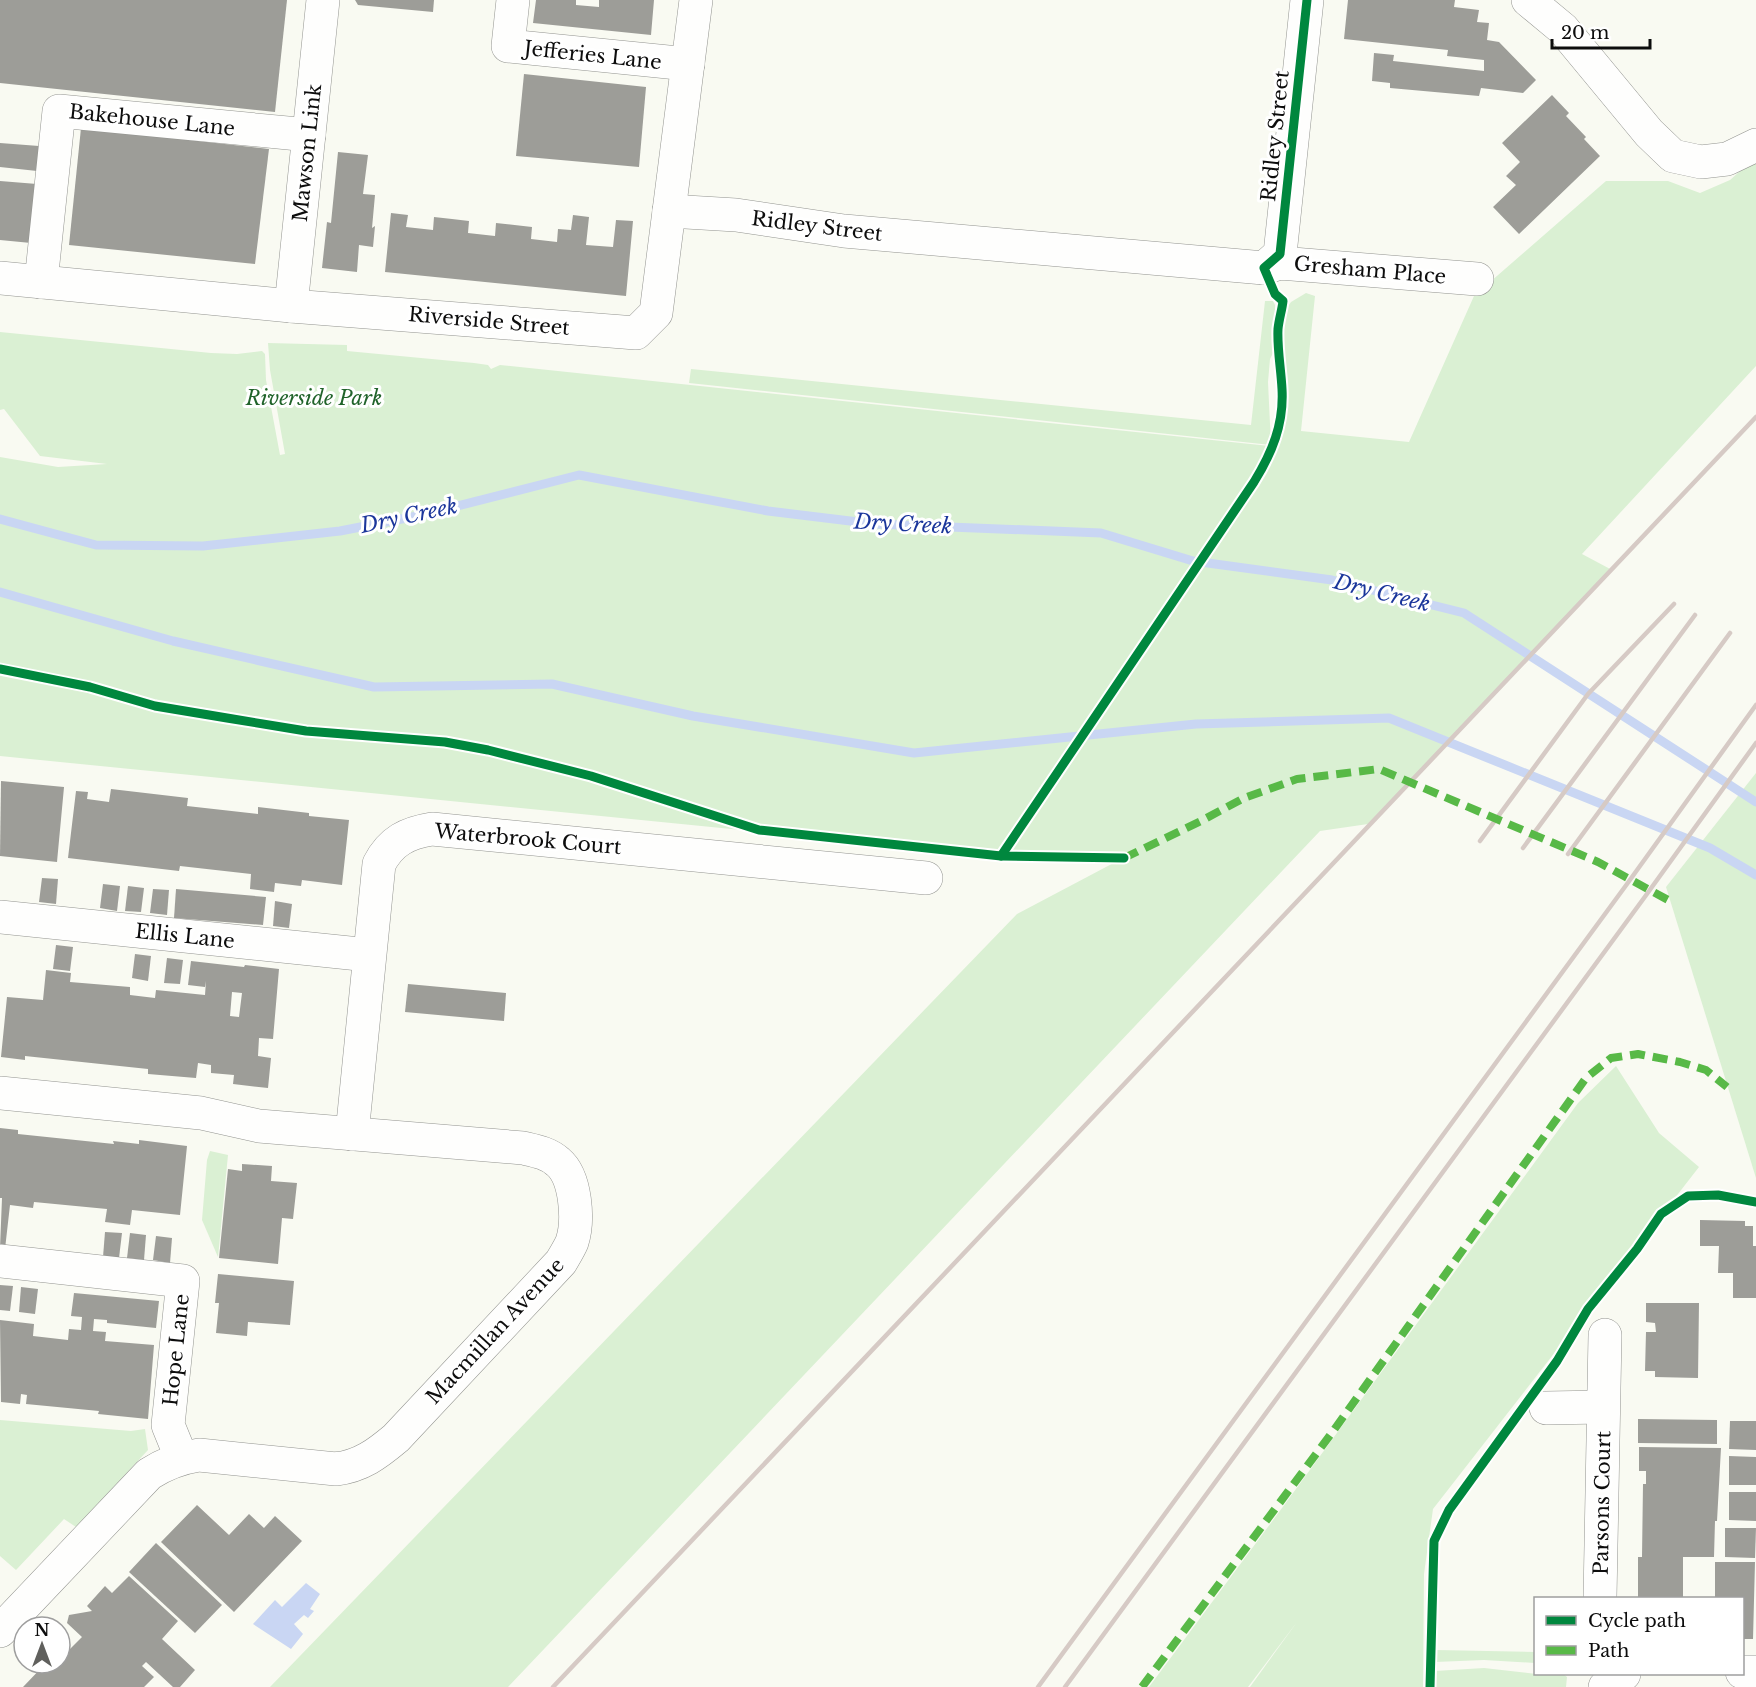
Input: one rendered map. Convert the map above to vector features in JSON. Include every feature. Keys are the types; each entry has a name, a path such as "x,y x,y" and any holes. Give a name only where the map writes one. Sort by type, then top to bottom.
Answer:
{"street":[{"name":"Mawson Link","path":"291,306 323,0"},
{"name":"Jefferies Lane","path":"513,0 508,46 688,64"},
{"name":"Riverside Street","path":"0,278 291,306 636,333 656,313 696,0"},
{"name":"Ridley Street","path":"669,211 736,215 844,231 1264,267 1280,254 1306,0"},
{"path":"1528,0 1563,29 1649,133 1673,156 1701,162 1727,159 1756,145"},
{"name":"Bakehouse Lane","path":"41,282 59,111 309,135"},
{"name":"Gresham Place","path":"1264,267 1280,263 1477,279"},
{"name":"Waterbrook Court","path":"352,1134 379,864 400,838 414,832 432,829 926,878"},
{"name":"Ellis Lane","path":"0,917 369,955"},
{"name":"Macmillan Avenue","path":"0,1093 201,1113 259,1126 524,1148 546,1154 560,1163 572,1184 575,1200 573,1238 561,1262 396,1438 367,1460 353,1467 336,1469 199,1455 181,1457 164,1464 149,1474 0,1631"},
{"name":"Hope Lane","path":"0,1261 183,1281 168,1425 181,1457"},
{"name":"Parsons Court","path":"1600,1597 1605,1335"},
{"name":"Parsons Court","path":"1546,1408 1604,1407"}],"green space":[{"name":"Riverside Park","path":"1756,157 1756,366 1582,554 1612,570 1368,824 1320,831 508,1687 270,1687 1017,914 1123,858 1001,856 0,756 0,457 58,467 107,464 40,456 4,409 0,410 0,332 211,353 237,354 262,351 265,354 266,380 280,455 285,454 270,370 268,343 347,345 347,351 474,363 488,365 491,369 500,365 1278,447 1286,409 1283,330 1285,311 1291,302 1306,293 1315,296 1301,431 1409,442 1474,296 1606,181 1668,181 1700,193 1730,180"},
{"path":"1265,301 1273,301 1275,305 1275,349 1270,359 1268,382 1271,445 689,383 691,369 1251,425"},
{"path":"1756,773 1756,1178 1666,887"},
{"path":"1616,1066 1659,1133 1699,1167 1433,1509 1424,1574 1423,1687 1250,1687 1297,1622 1248,1687 1149,1687 1578,1103"},
{"path":"210,1151 228,1155 218,1257 202,1220 207,1160"},
{"path":"0,1420 131,1431 145,1429 148,1450 76,1527 64,1519 16,1570 0,1556"},
{"path":"1436,1650 1534,1652 1534,1663 1484,1660 1435,1662"},
{"path":"1484,1668 1567,1677 1566,1687 1435,1687 1435,1671"}],"water":[{"path":"306,1583 320,1594 310,1609 314,1611 308,1618 304,1615 294,1624 303,1634 291,1649 253,1624 275,1600 282,1607"}],"building":[{"path":"0,0 287,0 275,112 0,83"},
{"path":"355,0 434,0 433,12 358,5"},
{"path":"536,0 576,0 576,5 599,7 599,0 654,0 651,35 533,23"},
{"path":"1348,0 1455,0 1454,7 1479,10 1477,22 1489,23 1487,40 1499,42 1536,80 1523,93 1481,88 1479,96 1390,88 1390,83 1372,81 1374,53 1394,55 1393,61 1484,71 1484,60 1447,56 1448,50 1344,39"},
{"path":"524,74 646,87 639,167 516,156"},
{"path":"1552,95 1569,113 1566,116 1600,156 1519,234 1493,207 1516,185 1506,176 1520,162 1502,143"},
{"path":"81,128 269,149 255,264 69,245"},
{"path":"0,143 39,146 37,171 0,167"},
{"path":"338,152 368,155 363,194 375,195 373,247 359,245 357,272 322,268 327,222 331,223"},
{"path":"0,181 37,184 31,243 0,240"},
{"path":"391,213 408,215 406,227 433,230 434,217 469,221 468,233 495,236 496,223 532,227 531,239 557,242 558,229 571,230 573,215 589,217 586,245 613,247 616,220 633,221 626,296 385,272"},
{"path":"1,781 64,787 57,862 0,856"},
{"path":"111,789 188,798 187,806 258,814 258,807 349,820 342,885 302,880 301,886 275,883 274,892 250,889 251,874 180,866 179,871 68,858 76,791 88,792 87,799 109,802"},
{"path":"42,878 58,879 56,904 39,902"},
{"path":"103,884 120,886 117,911 100,908"},
{"path":"128,886 144,888 141,912 125,911"},
{"path":"153,889 169,890 167,915 150,913"},
{"path":"176,889 266,897 263,925 174,918"},
{"path":"275,901 292,904 289,928 273,926"},
{"path":"56,945 73,947 70,971 53,969"},
{"path":"135,954 151,956 148,981 132,978"},
{"path":"167,958 183,960 180,984 164,983"},
{"path":"191,961 279,969 273,1039 259,1038 258,1056 271,1058 268,1088 233,1084 234,1075 211,1073 211,1065 198,1063 196,1078 148,1074 148,1069 25,1056 25,1060 1,1057 7,997 43,1000 46,970 71,973 70,982 130,987 130,995 155,998 156,990 205,995 206,981 205,987 188,985","holes":["232,992 242,993 239,1017 230,1016"]},
{"path":"408,984 506,993 504,1021 405,1012"},
{"path":"0,1128 18,1130 18,1134 114,1144 113,1141 139,1144 139,1140 187,1146 180,1215 132,1210 130,1225 105,1222 107,1209 34,1202 33,1208 10,1205 5,1249 0,1248 2,1198 0,1198"},
{"path":"242,1164 272,1166 271,1181 297,1183 293,1219 282,1218 278,1264 219,1258 228,1169 242,1171"},
{"path":"1700,1220 1745,1221 1745,1226 1753,1226 1753,1246 1756,1246 1756,1298 1733,1298 1733,1273 1718,1273 1719,1246 1700,1246"},
{"path":"105,1232 122,1233 119,1258 103,1257"},
{"path":"130,1233 146,1235 144,1260 127,1258"},
{"path":"156,1236 172,1238 170,1263 153,1260"},
{"path":"218,1274 294,1281 290,1325 248,1322 247,1336 216,1333 219,1303 215,1303"},
{"path":"0,1285 13,1286 10,1311 0,1310"},
{"path":"21,1287 38,1289 35,1314 19,1312"},
{"path":"74,1293 159,1301 156,1328 107,1323 107,1320 94,1319 93,1331 106,1332 105,1341 154,1345 148,1419 98,1414 99,1411 26,1404 27,1395 21,1394 20,1404 1,1402 0,1320 34,1324 33,1336 68,1340 69,1329 81,1330 82,1317 71,1316"},
{"path":"1646,1303 1699,1303 1698,1378 1655,1377 1655,1371 1645,1371 1646,1332 1656,1332 1655,1323 1646,1322"},
{"path":"1638,1419 1717,1420 1717,1444 1638,1443"},
{"path":"1730,1421 1756,1421 1756,1450 1729,1449"},
{"path":"1639,1447 1721,1448 1714,1557 1683,1557 1683,1597 1638,1597 1638,1557 1642,1557 1643,1484 1646,1484 1646,1471 1639,1471"},
{"path":"1729,1456 1756,1457 1756,1485 1729,1485"},
{"path":"1729,1492 1756,1492 1756,1521 1729,1520"},
{"path":"197,1505 229,1535 249,1514 264,1528 275,1516 302,1541 234,1612 161,1542"},
{"path":"1725,1528 1756,1528 1755,1558 1725,1557"},
{"path":"156,1543 222,1605 195,1633 129,1572"},
{"path":"1715,1562 1755,1562 1753,1639 1744,1639 1744,1597 1715,1597"},
{"path":"129,1576 178,1621 162,1639 195,1670 180,1687 173,1687 146,1662 142,1666 154,1677 144,1687 23,1687 34,1675 72,1675 72,1647 82,1637 72,1628 72,1615 69,1615 92,1611 87,1606 105,1586 112,1593"}],"waterway":[{"name":"Dry Creek","path":"0,519 96,545 203,546 340,531 422,515 579,475 768,511 875,524 1101,533 1193,561 1332,580 1464,613 1756,802"},
{"name":"Dry Creek","path":"0,592 173,641 374,687 552,684 693,716 914,753 1196,724 1389,718 1710,848 1756,875"}],"railway":[{"path":"553,1687 1756,417"},
{"path":"1480,841 1588,694 1674,604"},
{"path":"1523,848 1695,615"},
{"path":"1568,854 1730,633"},
{"path":"1038,1687 1756,705"},
{"path":"1065,1687 1756,743"}],"marked path":[{"path":"1124,858 1244,798 1297,779 1379,769 1598,862 1670,901"},
{"path":"1142,1687 1331,1434 1586,1078 1611,1058 1638,1054 1680,1062 1706,1070 1727,1087"}],"cycle path":[{"path":"1001,856 1254,482 1276,438 1282,402 1278,325 1283,301 1275,294 1264,268 1280,254 1307,0"},
{"path":"0,669 90,687 155,706 227,718 306,731 445,742 488,750 591,776 759,830 1001,856 1124,858"},
{"path":"1430,1687 1434,1541 1449,1510 1557,1361 1588,1309 1637,1249 1661,1214 1688,1196 1718,1195 1756,1202"}]}
